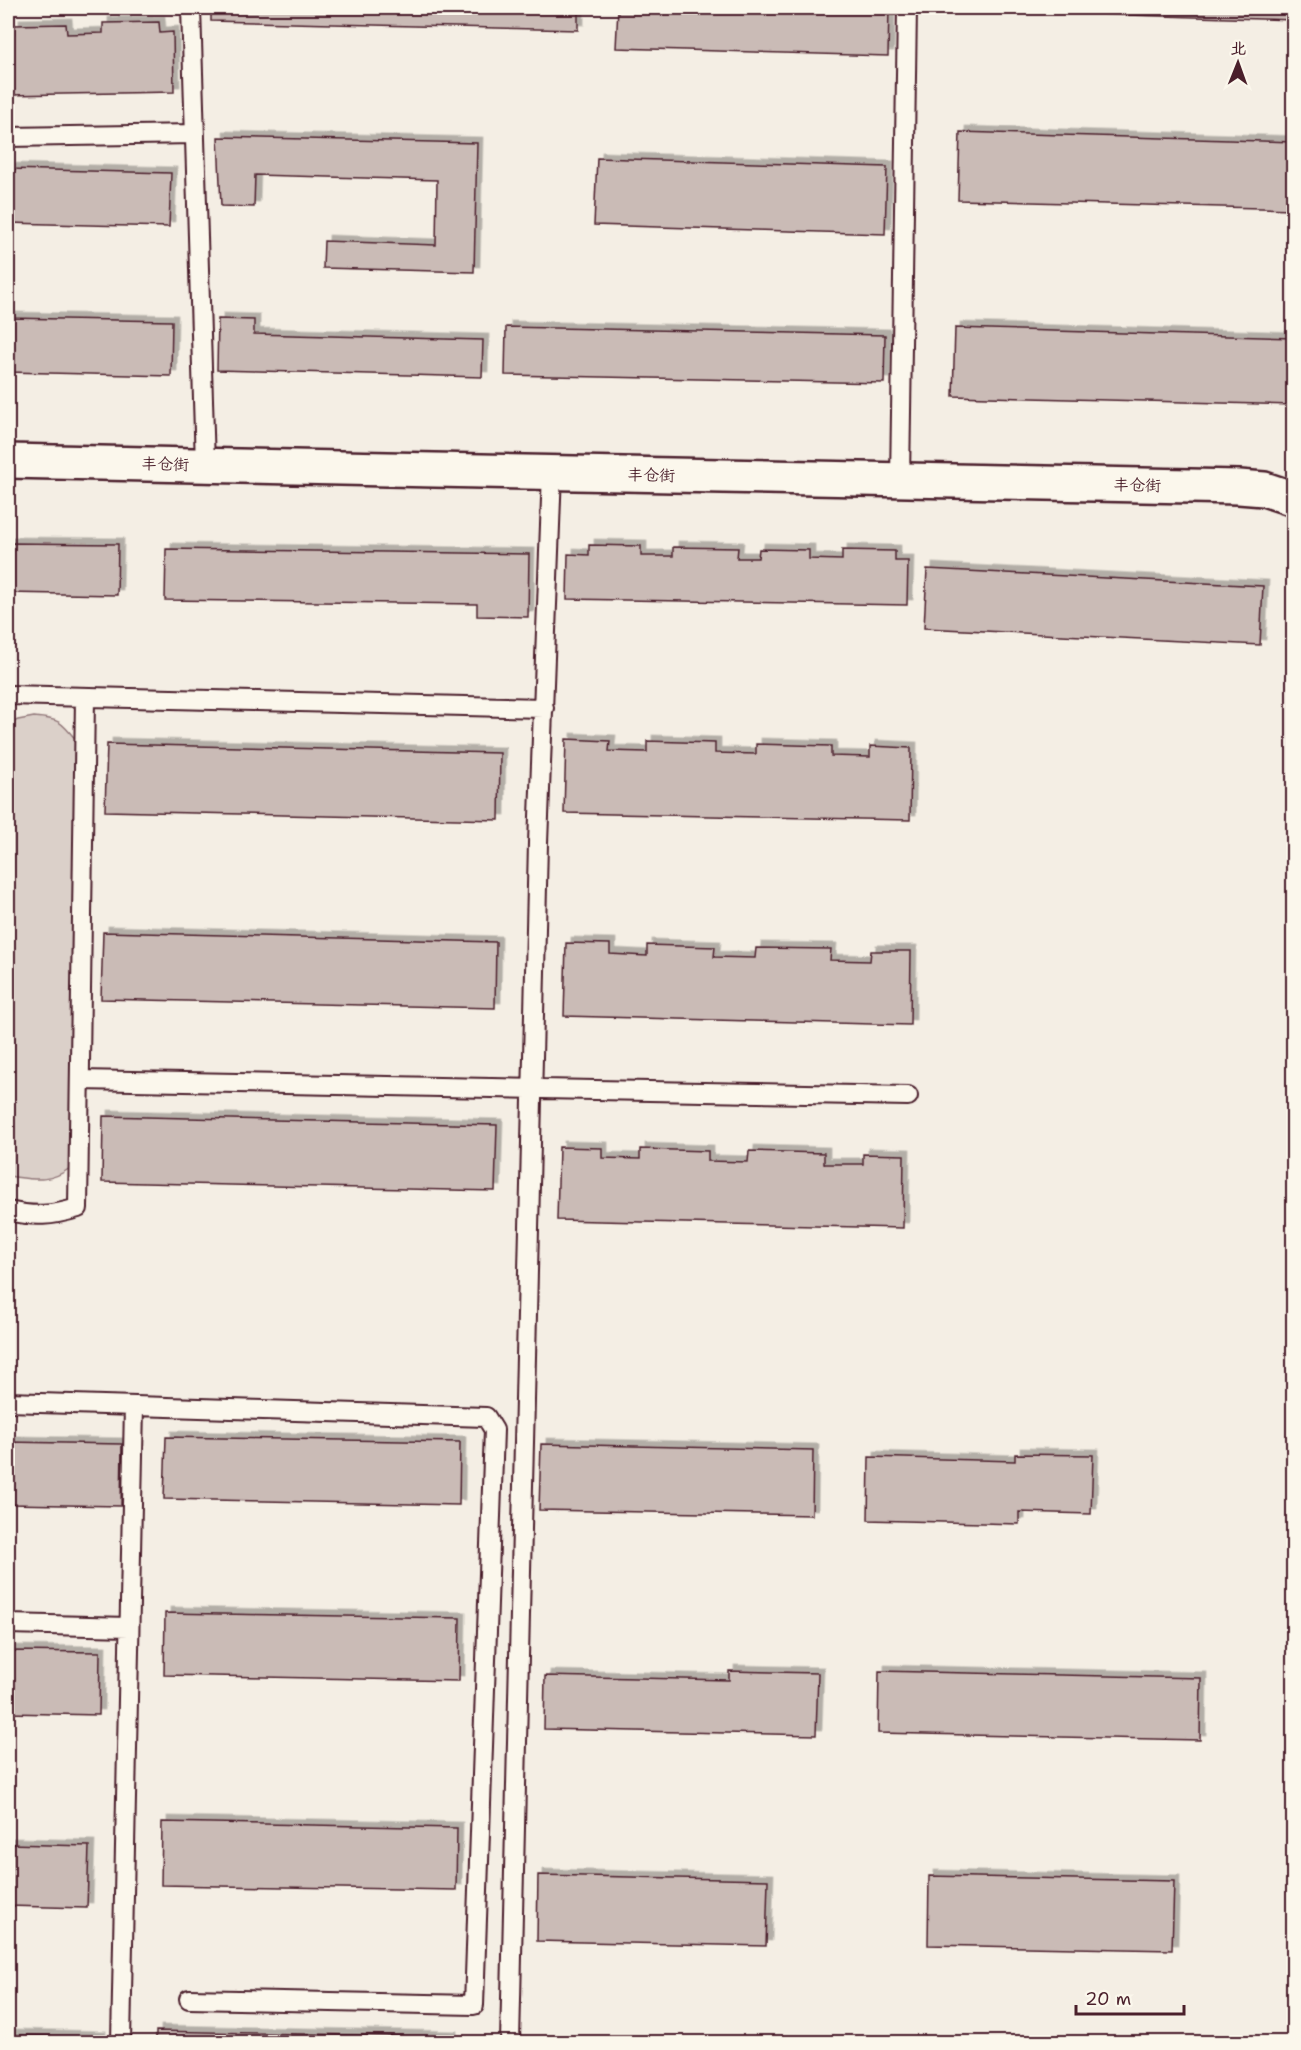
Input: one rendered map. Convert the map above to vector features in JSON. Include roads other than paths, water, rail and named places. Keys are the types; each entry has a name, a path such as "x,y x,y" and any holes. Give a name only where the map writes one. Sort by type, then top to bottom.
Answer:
{"street":[{"name":"丰仓街","path":"8,461 1239,487 1264,489 1293,499"}],"lane":[{"path":"191,8 205,465"},
{"path":"900,480 907,8"},
{"path":"8,137 195,134"},
{"path":"510,2043 533,1089 552,472"},
{"path":"8,695 544,708"},
{"path":"8,1211 30,1216 53,1215 78,1208 85,697"},
{"path":"80,1080 908,1096"},
{"path":"8,1402 486,1416 494,1430 474,2005 189,1999"},
{"path":"121,2043 134,1406"},
{"path":"8,1624 129,1627"}]}
